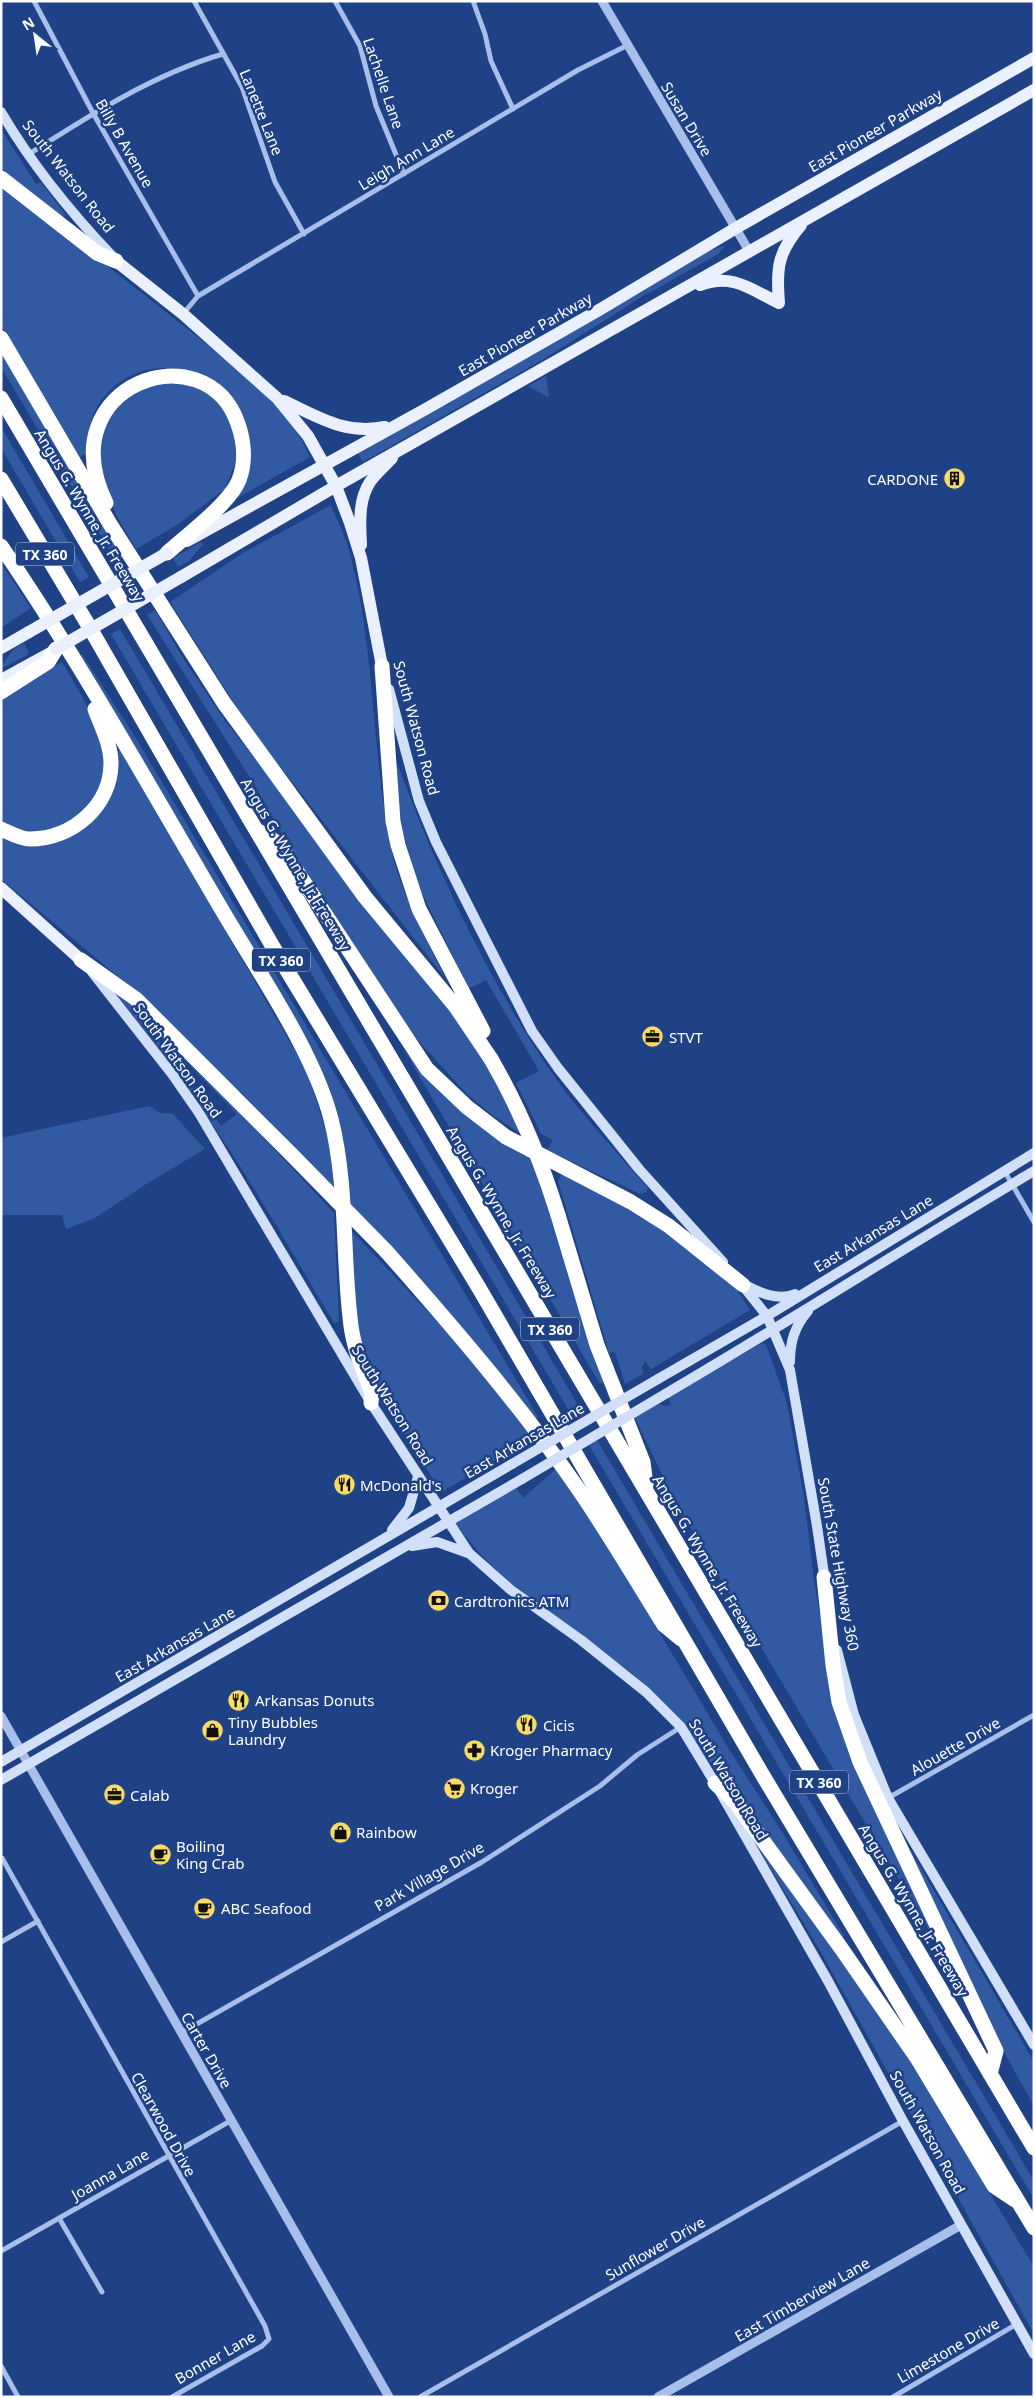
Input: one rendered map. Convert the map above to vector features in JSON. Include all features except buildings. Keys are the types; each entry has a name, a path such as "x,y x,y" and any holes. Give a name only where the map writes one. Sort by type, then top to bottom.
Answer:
{"highway":[{"path":"1,178 97,253 116,260"},
{"path":"1,338 110,524 224,703 365,897 456,1007 492,1059 525,1122 544,1169 597,1345 643,1462 646,1491"},
{"path":"110,524 110,511 102,496 92,448 97,426 107,408 122,392 141,381 162,376 194,379 206,384 219,395 237,418 244,446 239,480 227,498 167,553"},
{"name":"Angus G. Wynne, Jr. Freeway","path":"1,398 1034,2148"},
{"name":"TX 360","path":"1,479 110,662 273,947 479,1288 885,1982 1034,2228"},
{"path":"1,546 89,686 286,1019 313,1071 331,1118 340,1168 352,1328 372,1394 371,1403"},
{"path":"1,692 48,662 56,649"},
{"path":"382,666 393,820 398,846 419,909 482,1030 492,1059"},
{"path":"1,829 29,839 56,835 77,826 99,802 108,780 111,765 110,749 92,701 89,686"},
{"path":"257,830 279,844 427,1069 467,1107 506,1137 631,1202 669,1226 743,1285"},
{"path":"81,960 136,999 386,1251 456,1330 533,1427 579,1490 664,1625 689,1646"},
{"path":"824,1577 839,1702 860,1762 996,2050 990,2074"},
{"path":"715,1783 734,1802 882,2007 917,2058 994,2186 1018,2202"}],"main road":[{"name":"East Pioneer Parkway","path":"1,648 395,426 1034,58"},
{"path":"1,680 336,486 1034,90"},
{"name":"South Watson Road","path":"1,112 29,154 82,225 116,260 183,314 277,398 308,436 336,486 361,558 382,666 419,801 436,842 532,1031 558,1068 639,1169 743,1285 767,1316"},
{"path":"669,296 717,279 742,284 780,303 777,278 780,256 790,237 806,218"},
{"path":"277,398 347,428 362,431 395,426"},
{"path":"361,558 362,505 365,493 371,481 400,450"},
{"name":"South Watson Road","path":"1,888 81,960 172,1074 199,1113 371,1403 469,1553 510,1590 581,1640 646,1692 681,1727 828,1980 903,2121 1034,2354"},
{"name":"East Arkansas Lane","path":"1,1762 767,1316 1034,1153"},
{"name":"East Arkansas Lane","path":"1,1780 667,1394 1034,1171"},
{"path":"743,1285 767,1295 783,1297 814,1286"},
{"path":"790,1370 790,1346 793,1335 803,1317 816,1302"},
{"name":"South State Highway 360","path":"767,1316 775,1330 790,1370 818,1526 832,1630 854,1715 888,1798 1034,2045"},
{"path":"381,1540 406,1515 418,1477"},
{"path":"397,1550 437,1542 469,1553"}],"street":[{"name":"Billy B Avenue","path":"34,1 93,114 198,296"},
{"name":"Lanette Lane","path":"194,1 242,87 280,195 304,234"},
{"name":"Lachelle Lane","path":"336,1 360,46 376,106 404,174"},
{"path":"473,1 485,34 491,61 513,109"},
{"name":"Susan Drive","path":"602,1 749,251"},
{"name":"Leigh Ann Lane","path":"198,296 578,70 628,45"},
{"path":"29,154 93,114 162,78 202,60 223,54"},
{"path":"183,314 198,296"},
{"path":"1005,1172 1034,1222"},
{"name":"Alouette Drive","path":"888,1798 1034,1715"},
{"name":"Carter Drive","path":"1,1716 390,2397"},
{"name":"Park Village Drive","path":"181,2033 482,1862 600,1786 636,1755 681,1727"},
{"name":"Clearwood Drive","path":"2,1858 167,2156 265,2326 270,2339"},
{"path":"1,1942 38,1921"},
{"name":"Joanna Lane","path":"1,2251 232,2120"},
{"name":"Sunflower Drive","path":"420,2397 903,2121"},
{"path":"59,2218 102,2292"},
{"name":"East Timberview Lane","path":"658,2397 961,2225"},
{"name":"Limestone Drive","path":"893,2397 1017,2324"},
{"name":"Bonner Lane","path":"172,2397 262,2346 270,2339"},
{"path":"1,2366 18,2397"}],"shaded area":[{"path":"1,129 36,184 40,182 66,215 62,218 1,168"},
{"path":"1,182 247,378 285,416 299,436 310,457 230,502 244,427 237,407 217,384 199,374 180,369 161,368 142,372 124,380 108,392 96,409 92,419 87,453 78,458 1,325"},
{"path":"725,246 718,254 647,294 646,292 646,294 544,359 363,462 357,452 711,250"},
{"path":"1,350 125,557 116,562 1,367"},
{"path":"546,376 549,397 528,386"},
{"path":"177,380 209,393 232,420 237,458 225,489 177,525 136,549 116,515 99,468 105,417 126,392"},
{"path":"1,427 89,577 80,582 1,448"},
{"path":"331,505 348,548 365,628 380,778 392,852 408,900 445,978 250,728 170,602 243,553"},
{"path":"201,542 203,544 189,561 178,567 173,558"},
{"path":"1,563 31,608 1,628"},
{"path":"155,610 184,660 226,722 463,1025 500,1087 521,1134 491,1114 467,1094 414,1036 287,843 254,784 147,615"},
{"path":"120,629 581,1410 572,1416 111,634"},
{"path":"24,643 29,654 3,668 1,666 15,648"},
{"path":"82,654 134,735 538,1417 535,1420 347,1202 328,1094 78,657"},
{"path":"62,662 92,716 101,740 105,765 103,779 91,802 71,820 46,830 29,831 18,829 1,823 1,698"},
{"path":"120,750 304,1066 315,1096 332,1158 336,1190 240,1091 237,1093 132,988 1,879 1,834 20,840 93,816 114,754"},
{"path":"398,765 445,880 502,993 557,1080 648,1188 646,1192 640,1194 547,1150 553,1140 541,1134 516,1083 539,1071 486,980 469,989 419,887 403,832 393,766"},
{"path":"109,982 175,1043 334,1213 339,1322 334,1323 256,1192 201,1107 141,1025 108,985","holes":["150,1024 237,1114 221,1126 149,1027"]},
{"path":"404,1050 416,1064 532,1158 606,1382 600,1384"},
{"path":"149,1106 160,1113 173,1114 205,1149 95,1218 66,1229 62,1215 1,1215 1,1138"},
{"path":"561,1174 644,1213 734,1285 750,1310 651,1369 645,1361 642,1367 643,1374 625,1384 615,1352 609,1353 558,1181"},
{"path":"351,1230 475,1362 535,1438 441,1492 369,1376 354,1323"},
{"path":"762,1343 766,1345 787,1403 804,1498 827,1660 934,1927 929,1930 705,1553 670,1491 635,1418 659,1404 664,1406 671,1405 668,1397"},
{"path":"597,1440 1034,2181 1034,2199 589,1445"},
{"path":"556,1469 614,1556 730,1751 782,1832 844,1936 841,1942 674,1713 633,1674 512,1584 480,1554 455,1523 516,1487 523,1498"},
{"path":"751,1836 834,1946 919,2075 1034,2267 1034,2334 822,1954"},
{"path":"905,1841 1034,2062 1034,2106 989,2025"}],"place":[{"name":"CARDONE","path":"954,479"},
{"name":"STVT","path":"653,1037"},
{"name":"McDonald's","path":"344,1485"},
{"name":"Cardtronics ATM","path":"438,1601"},
{"name":"Arkansas Donuts","path":"239,1700"},
{"name":"Cicis","path":"527,1725"},
{"name":"Tiny Bubbles Laundry","path":"212,1731"},
{"name":"Kroger Pharmacy","path":"474,1750"},
{"name":"Kroger","path":"454,1788"},
{"name":"Calab","path":"114,1795"},
{"name":"Rainbow","path":"340,1832"},
{"name":"Boiling King Crab","path":"160,1855"},
{"name":"ABC Seafood","path":"205,1908"}]}
